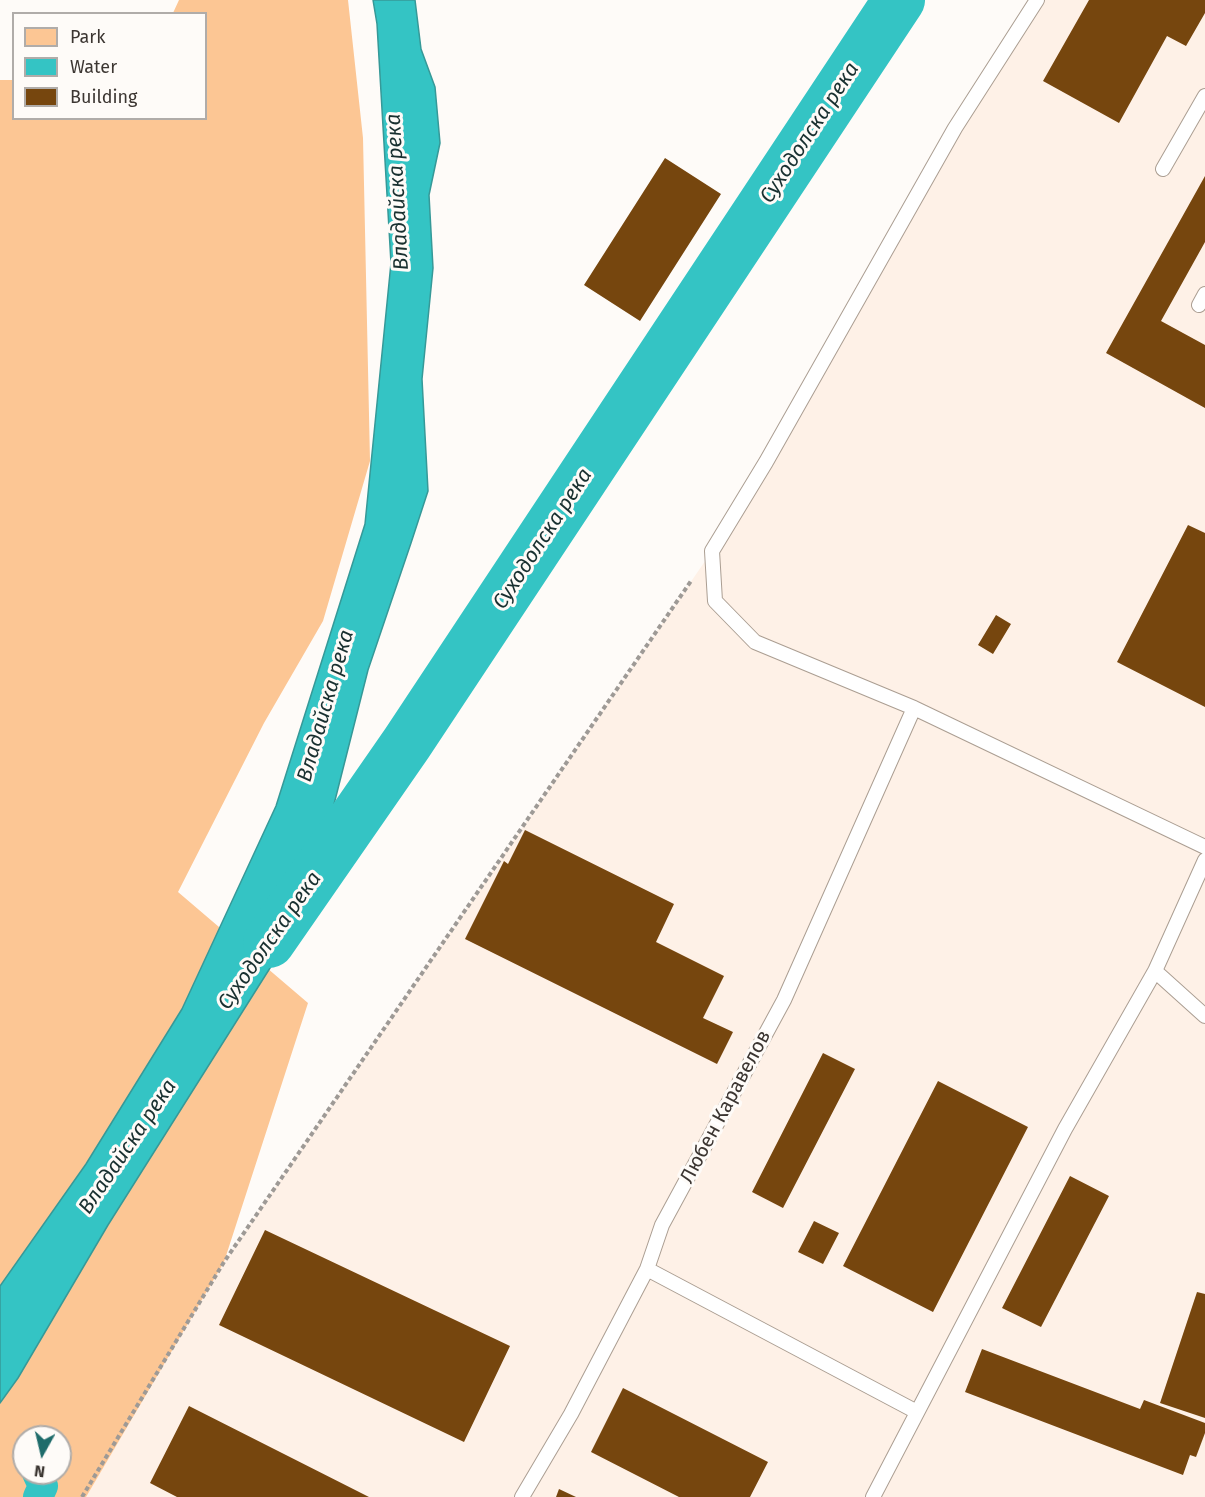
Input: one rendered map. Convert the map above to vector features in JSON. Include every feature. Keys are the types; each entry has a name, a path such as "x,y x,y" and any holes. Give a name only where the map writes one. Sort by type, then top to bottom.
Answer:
{"lane":[{"path":"1037,0 955,128 766,462 712,550 715,601 755,642 914,708 1205,847"},
{"path":"1163,169 1205,96"},
{"name":"Любен Каравелов","path":"522,1497 571,1414 646,1269 662,1225 784,1000 914,708"},
{"path":"873,1497 1065,1129 1155,971 1205,860"},
{"path":"1155,971 1205,1016"},
{"path":"646,1269 917,1412"}],"path":[{"path":"82,1497 224,1262 692,580"}],"shaded area":[{"path":"1037,0 1205,0 1205,1497 82,1497 224,1262 712,551"}],"green space":[{"path":"179,0 348,0 363,138 370,461 323,621 264,723 178,892 308,1003 224,1262 86,1497 0,1497 0,80 12,80 12,120 207,120 207,12 173,12"}],"water":[{"name":"Владайска река","path":"373,0 415,0 421,49 435,87 440,143 429,195 433,268 422,379 428,491 368,670 328,828 312,881 282,949 108,1225 18,1378 0,1403 0,1286 86,1164 182,1009 276,806 365,524 391,263 377,24"}],"building":[{"path":"1089,0 1205,0 1205,13 1186,46 1167,36 1119,123 1043,81"},
{"path":"665,158 721,194 640,321 584,285"},
{"path":"1205,176 1205,242 1161,321 1205,345 1205,408 1106,353"},
{"path":"1188,525 1205,533 1205,707 1117,662"},
{"path":"996,615 1011,624 993,654 978,645"},
{"path":"525,830 674,904 656,942 724,976 703,1018 733,1032 717,1064 465,939 504,861 508,864"},
{"path":"823,1053 855,1069 783,1208 752,1192"},
{"path":"938,1081 1028,1127 933,1312 843,1266"},
{"path":"1070,1176 1109,1196 1041,1327 1002,1308"},
{"path":"814,1221 839,1233 823,1264 798,1252"},
{"path":"265,1230 510,1346 464,1442 219,1325"},
{"path":"1197,1292 1205,1294 1205,1418 1160,1403"},
{"path":"982,1349 1140,1409 1144,1400 1205,1423 1205,1433 1196,1457 1190,1455 1183,1475 965,1392"},
{"path":"623,1388 768,1462 750,1497 679,1497 591,1452"},
{"path":"189,1406 369,1497 177,1497 150,1483"},
{"path":"559,1489 576,1497 556,1497"}],"waterway":[{"name":"Суходолска река","path":"269,942 407,743 899,0"},
{"path":"38,1497 43,1485"}]}
